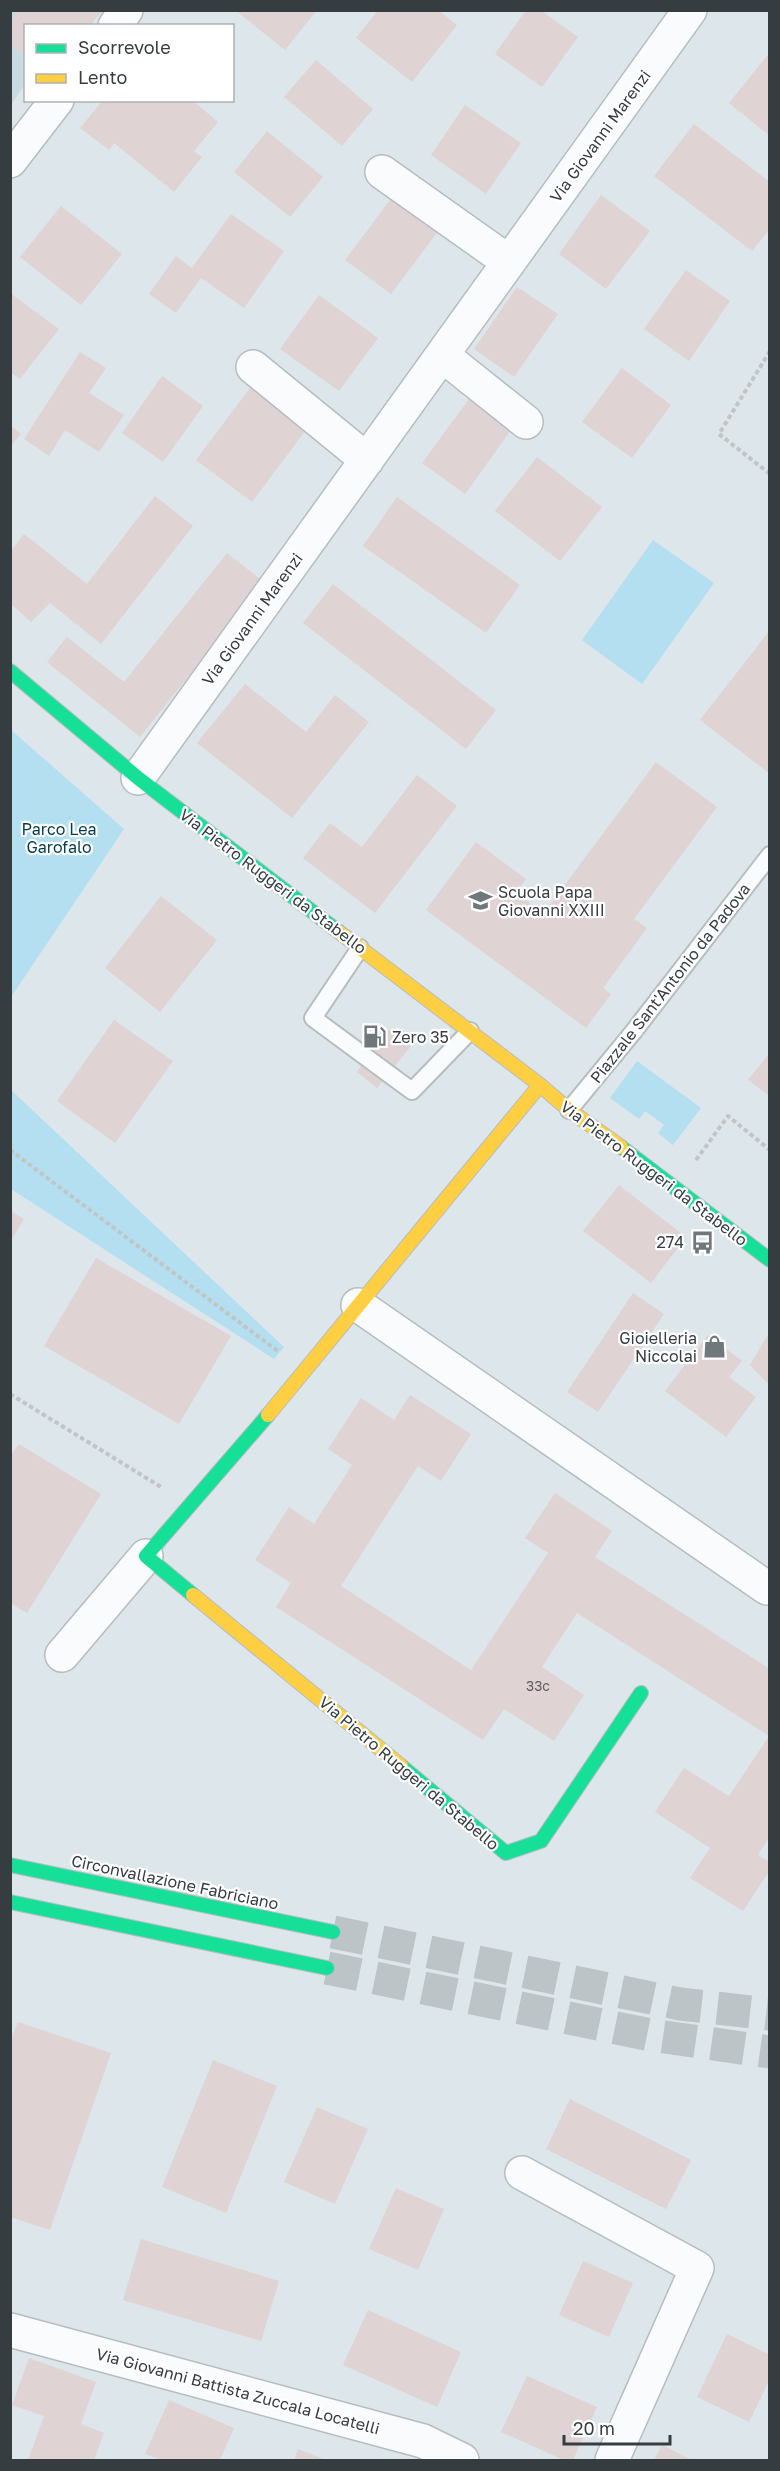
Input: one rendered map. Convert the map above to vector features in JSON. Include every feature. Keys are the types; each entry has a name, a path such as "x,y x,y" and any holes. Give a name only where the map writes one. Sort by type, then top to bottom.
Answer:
{"main road":[{"name":"Via Pietro Ruggeri da Stabello","path":"10,670 138,778 540,1084 569,1110 770,1260"},
{"path":"146,1556 305,1372 540,1084"},
{"name":"Via Pietro Ruggeri da Stabello","path":"146,1556 506,1853 541,1841 641,1693"},
{"name":"Circonvallazione Fabriciano","path":"10,1865 333,1932"},
{"path":"10,1902 327,1968"}],"street":[{"path":"116,24 126,10"},
{"name":"Via Giovanni Marenzi","path":"138,778 690,10"},
{"path":"10,161 55,102"},
{"path":"382,172 509,262"},
{"path":"442,355 526,422"},
{"path":"253,367 367,460"},
{"path":"358,1305 766,1588"},
{"path":"62,1655 146,1556"},
{"path":"522,2173 697,2268 612,2460"},
{"name":"Via Giovanni Battista Zuccala Locatelli","path":"10,2330 423,2442 462,2460"}],"lane":[{"name":"Piazzale Sant'Antonio da Padova","path":"569,1110 634,1031 770,855"},
{"path":"360,948 313,1018 412,1091 470,1031"}],"path":[{"path":"770,351 719,434 770,474"},
{"path":"675,1187 728,1116 770,1150"},
{"path":"10,1150 280,1352"},
{"path":"10,1394 189,1505"}],"shaded area":[{"path":"11,11 102,11 91,24 24,24 24,86 11,105"}],"green space":[{"path":"653,540 714,583 642,684 582,640"},
{"name":"Parco Lea Garofalo","path":"11,730 124,829 11,997"},
{"path":"637,1061 701,1108 673,1145 658,1133 664,1125 645,1111 639,1119 610,1098"},
{"path":"10,1089 284,1347 274,1359 11,1189"}],"building":[{"path":"12,10 102,10 92,24 24,24 24,51 22,53 10,44 10,23 17,14"},
{"path":"235,10 317,10 285,50"},
{"path":"378,10 438,10 457,25 412,82 356,38"},
{"path":"526,10 540,10 578,37 542,87 495,54"},
{"path":"770,52 770,136 729,103"},
{"path":"316,60 373,109 342,146 284,97"},
{"path":"101,102 194,102 218,122 194,151 202,157 174,192 114,143 109,150 80,128"},
{"path":"465,105 521,143 486,194 431,155"},
{"path":"694,124 770,182 770,229 752,251 654,176"},
{"path":"267,131 323,177 290,217 234,172"},
{"path":"601,195 650,231 606,289 559,254"},
{"path":"393,196 439,230 391,294 345,260"},
{"path":"61,206 122,254 81,305 20,257"},
{"path":"231,214 284,251 244,308 201,278 176,313 149,294 176,256 192,268"},
{"path":"686,270 730,301 689,361 644,329"},
{"path":"517,287 558,314 514,377 474,349"},
{"path":"10,293 59,329 20,379 10,372"},
{"path":"319,295 378,338 339,391 280,349"},
{"path":"80,352 106,368 89,393 124,415 99,452 65,430 49,456 24,439"},
{"path":"622,368 671,405 632,458 582,422"},
{"path":"162,376 203,406 163,462 122,433"},
{"path":"253,384 309,426 252,502 196,460"},
{"path":"472,395 514,426 465,494 422,463"},
{"path":"10,425 21,434 10,447"},
{"path":"537,457 602,507 560,561 495,511"},
{"path":"155,496 193,526 101,644 50,603 31,622 10,603 10,552 24,534 87,584"},
{"path":"397,497 520,585 486,633 363,546"},
{"path":"227,553 264,582 140,737 47,662 67,637 124,682"},
{"path":"333,584 496,710 466,749 303,623"},
{"path":"770,630 770,774 700,720"},
{"path":"245,684 306,732 335,695 369,722 292,818 197,743"},
{"name":"Scuola Papa Giovanni XXIII","path":"656,762 717,807 634,919 647,928 603,988 611,994 586,1028 426,910 476,842 526,879 516,893 544,913"},
{"path":"417,775 457,806 375,913 303,858 330,823 362,847"},
{"path":"161,896 217,940 160,1012 105,968"},
{"path":"114,1020 173,1061 115,1143 57,1101"},
{"path":"388,1029 411,1046 377,1088 357,1072"},
{"path":"770,1053 770,1096 748,1080"},
{"path":"619,1185 686,1237 651,1283 583,1231"},
{"path":"10,1211 24,1219 10,1242"},
{"path":"96,1258 231,1336 179,1424 44,1346"},
{"path":"633,1293 664,1314 598,1412 567,1392"},
{"path":"770,1331 770,1386 750,1365"},
{"path":"708,1335 742,1361 729,1377 756,1397 726,1437 665,1391"},
{"path":"410,1395 471,1434 441,1481 418,1466 341,1586 471,1670 548,1553 525,1538 555,1493 612,1531 595,1557 770,1669 770,1836 758,1855 770,1862 770,1870 743,1911 690,1878 710,1848 655,1812 684,1768 729,1796 769,1736 577,1613 542,1667 584,1695 554,1741 504,1709 483,1740 276,1607 291,1583 255,1560 289,1507 314,1524 352,1465 328,1449 361,1398 394,1420"},
{"path":"19,1444 101,1494 27,1613 10,1603 10,1456"},
{"path":"18,2022 111,2053 50,2230 10,2217 10,2042"},
{"path":"213,2060 277,2086 226,2213 162,2187"},
{"path":"570,2099 691,2160 666,2209 546,2149"},
{"path":"317,2107 368,2129 335,2204 284,2182"},
{"path":"396,2188 444,2209 418,2270 369,2249"},
{"path":"141,2239 279,2281 261,2341 123,2300"},
{"path":"583,2261 633,2283 609,2337 559,2315"},
{"path":"368,2310 461,2352 437,2407 343,2365"},
{"path":"727,2334 770,2355 770,2379 749,2422 697,2397"},
{"path":"29,2358 96,2382 81,2424 104,2433 94,2460 28,2460 44,2416 12,2405"},
{"path":"527,2376 597,2407 573,2460 564,2460 501,2432"},
{"path":"169,2400 234,2428 220,2460 161,2460 145,2454"},
{"path":"662,2445 692,2460 654,2460"},
{"path":"298,2449 326,2460 294,2460"}],"tunnel":[{"path":"333,1932 680,2004 770,2014"},
{"path":"327,1968 651,2035 770,2052"}],"traffic: fast":[{"path":"10,671 138,778 339,932"},
{"path":"621,1147 770,1260"},
{"path":"193,1595 146,1556 268,1415"},
{"path":"401,1766 506,1853 541,1841 641,1693"},
{"path":"10,1865 333,1932"},
{"path":"10,1902 327,1968"}],"traffic: slow":[{"path":"339,932 540,1085 569,1110 621,1147"},
{"path":"268,1415 540,1085"},
{"path":"193,1595 401,1766"}],"place":[{"name":"Scuola Papa Giovanni XXIII","path":"480,901"},
{"name":"Zero 35","path":"374,1037"},
{"name":"274","path":"702,1242"},
{"name":"Gioielleria Niccolai","path":"715,1347"}]}
